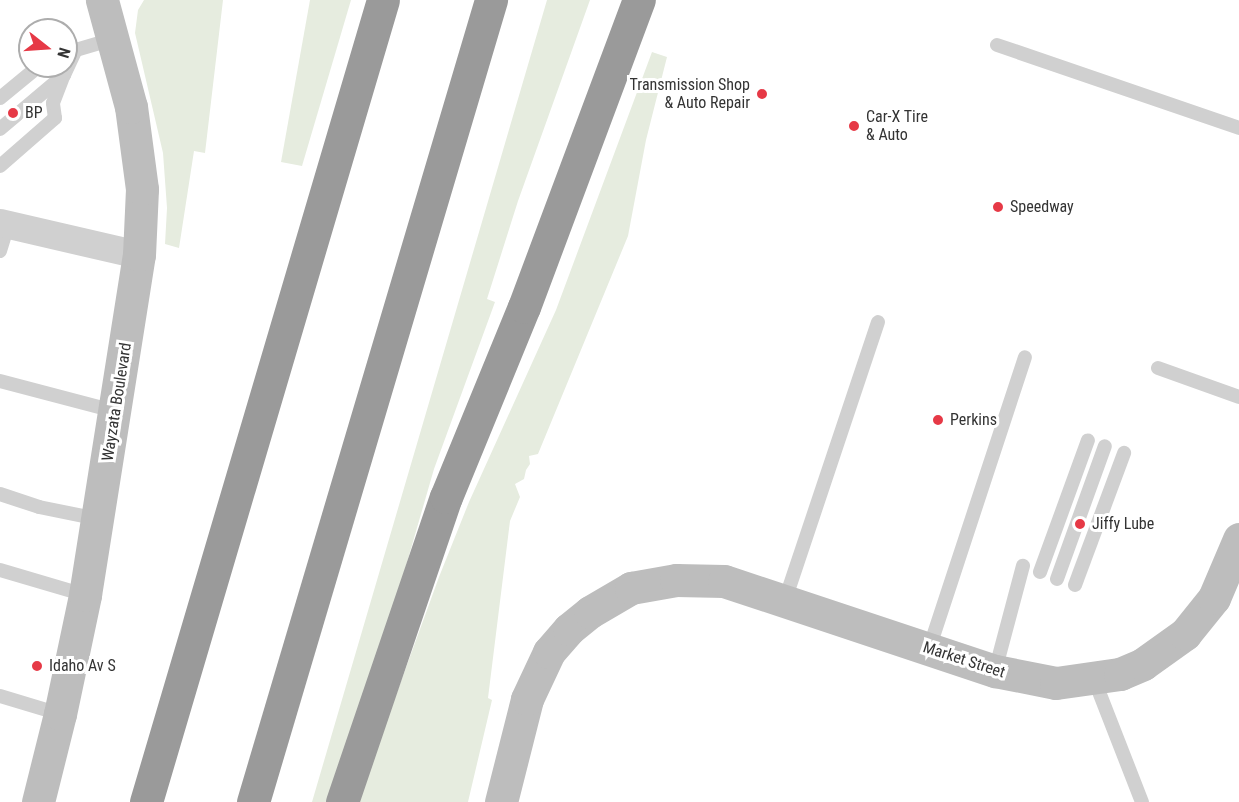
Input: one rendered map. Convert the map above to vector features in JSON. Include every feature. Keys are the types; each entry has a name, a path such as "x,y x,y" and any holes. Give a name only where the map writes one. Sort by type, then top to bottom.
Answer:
{"highway":[{"path":"146,802 383,0"},
{"path":"253,802 491,0"},
{"path":"342,802 446,497 524,307 639,0"}],"street":[{"name":"Wayzata Boulevard","path":"38,802 60,714 85,595 116,412 139,255 142,189 131,107 102,0"},
{"path":"4,224 139,255"},
{"name":"Market Street","path":"501,802 527,699 549,652 569,629 590,612 631,588 701,578 724,581 995,671 1056,683 1120,674 1143,664 1185,634 1214,598 1239,539"}],"lane":[{"path":"78,50 113,39"},
{"path":"997,45 1239,128"},
{"path":"0,98 24,78"},
{"path":"0,129 60,78"},
{"path":"0,166 55,118 53,102 63,78"},
{"path":"0,251 4,224"},
{"path":"784,600 878,322"},
{"path":"929,649 1026,357"},
{"path":"1158,368 1239,396"},
{"path":"0,381 116,412"},
{"path":"1040,572 1088,440"},
{"path":"1057,579 1106,446"},
{"path":"1075,585 1124,453"},
{"path":"0,494 39,507 98,519"},
{"path":"995,671 1023,566"},
{"path":"0,570 85,595"},
{"path":"1094,679 1142,802"},
{"path":"0,696 60,714"}],"shaded area":[{"path":"144,0 223,0 205,153 194,151 179,248 165,244 167,208 163,153 135,33 138,10"},
{"path":"310,0 351,0 302,166 281,162"},
{"path":"547,0 590,0 518,201 487,299 495,302 434,469 397,597 329,802 312,802"},
{"path":"652,52 667,57 646,140 628,236 538,454 529,456 530,464 524,479 515,484 520,497 510,521 488,698 492,700 468,802 357,802 439,577 469,502 556,310"}],"place":[{"name":"Transmission Shop & Auto Repair","path":"762,94"},
{"name":"BP","path":"13,113"},
{"name":"Car-X Tire & Auto","path":"854,126"},
{"name":"Speedway","path":"998,207"},
{"name":"Perkins","path":"938,420"},
{"name":"Jiffy Lube","path":"1080,524"},
{"name":"Idaho Av S","path":"37,666"}]}
